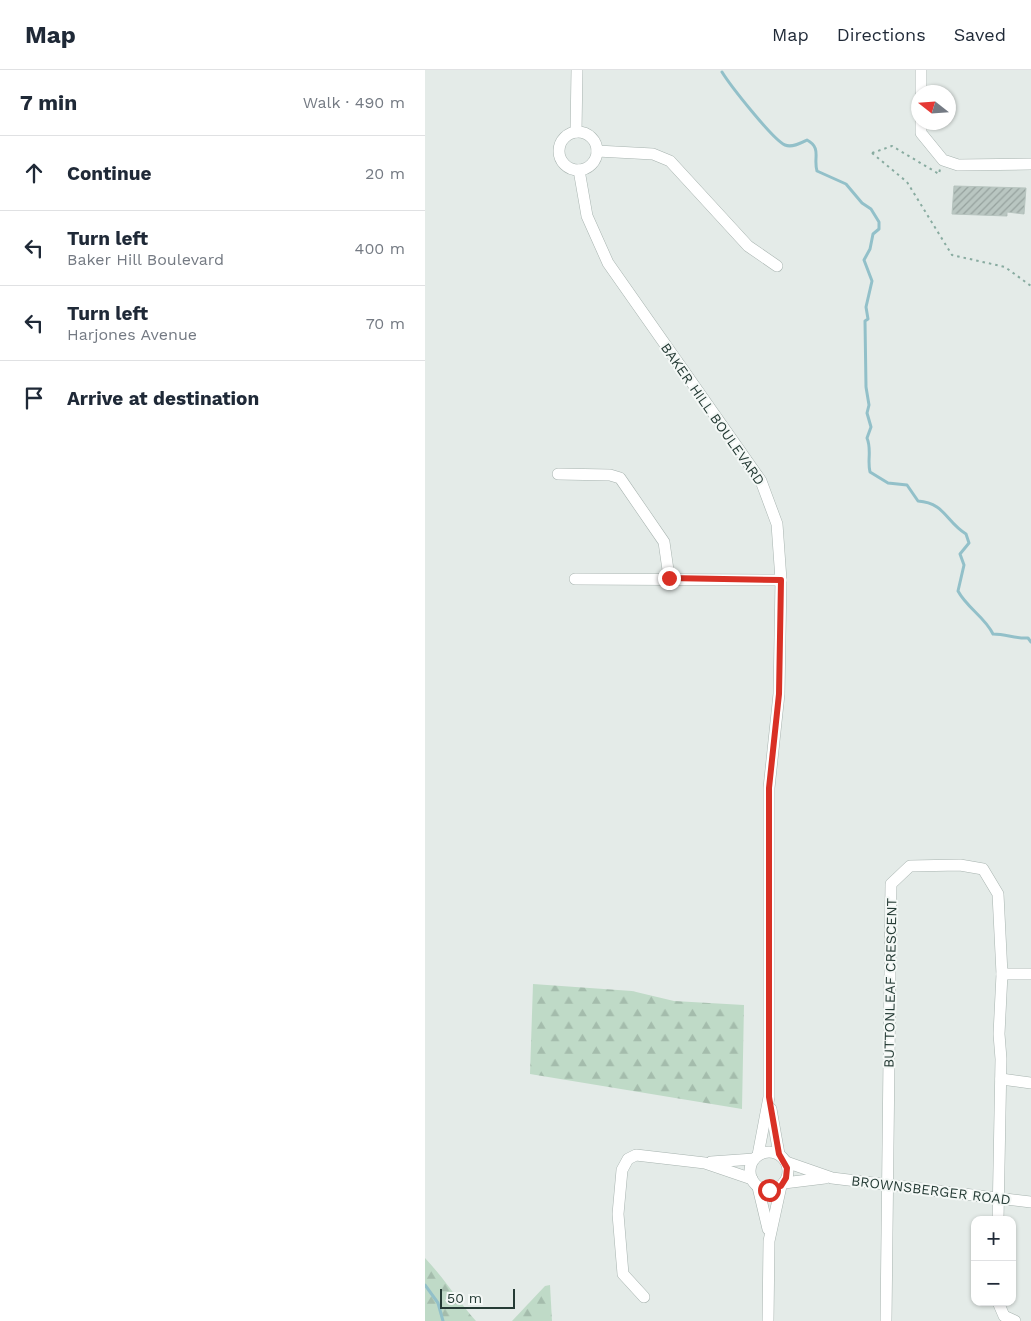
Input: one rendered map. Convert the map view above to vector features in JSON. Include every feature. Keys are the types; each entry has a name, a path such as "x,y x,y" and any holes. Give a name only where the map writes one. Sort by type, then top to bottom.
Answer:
{"street":[{"path":"576,132 577,70"},
{"path":"921,70 921,85"},
{"path":"921,130 921,133 943,160 957,165 1031,164"},
{"path":"576,132 583,132 592,138 597,150 593,163 579,170 568,168 559,154 563,139 576,132"},
{"path":"597,150 650,154 667,159 748,246 777,266"},
{"name":"BAKER HILL BOULEVARD","path":"579,170 587,216 608,263 761,481 777,524 781,580 779,694 769,788 769,1097 782,1158"},
{"path":"558,474 611,475 621,479 664,542 669,578"},
{"path":"575,579 781,580"},
{"name":"BUTTONLEAF CRESCENT","path":"888,1185 891,884 910,866 960,865 983,869 998,894 1002,974 999,1034 1001,1079 998,1216"},
{"path":"1002,974 1031,974"},
{"path":"1001,1079 1031,1083"},
{"name":"BAKER HILL BOULEVARD","path":"756,1157 769,1097"},
{"path":"644,1297 623,1274 618,1214 622,1170 628,1159 636,1155 705,1163 756,1157 768,1152 782,1158 788,1173 782,1184 769,1241 768,1321"},
{"path":"756,1157 750,1169 769,1241"},
{"name":"BROWNSBERGER ROAD","path":"782,1158 832,1178"},
{"path":"705,1163 769,1190 782,1184"},
{"name":"BROWNSBERGER ROAD","path":"782,1184 832,1178 1031,1202"},
{"path":"886,1321 888,1185"},
{"path":"1000,1306 1004,1316 1015,1321"}],"path":[{"path":"943,160 939,174 892,146 872,153 907,182 952,255 1005,267 1031,286"}],"green space":[{"path":"533,984 632,991 674,1001 744,1005 742,1109 530,1074"},
{"path":"425,1258 463,1306 476,1321 425,1321"},
{"path":"550,1285 552,1321 512,1321 545,1286"}],"building":[{"path":"954,186 1026,188 1024,214 1007,212 1007,216 952,214"}],"waterway":[{"path":"722,72 752,112 779,141 788,146 807,140 812,143 816,150 817,171 846,184 862,203 871,209 879,222 879,229 873,234 870,249 864,260 872,281 866,307 868,319 865,321 866,387 869,405 867,413 871,427 867,438 870,472 888,483 907,485 918,501 934,505 940,509 966,534 969,543 960,554 964,565 958,591 993,634 1028,638 1031,642"},
{"path":"425,1285 438,1303 443,1321"}],"route":[{"path":"669,578 781,580 779,694 769,788 769,1097 779,1154 786,1162 788,1173 781,1186 769,1190"}]}
